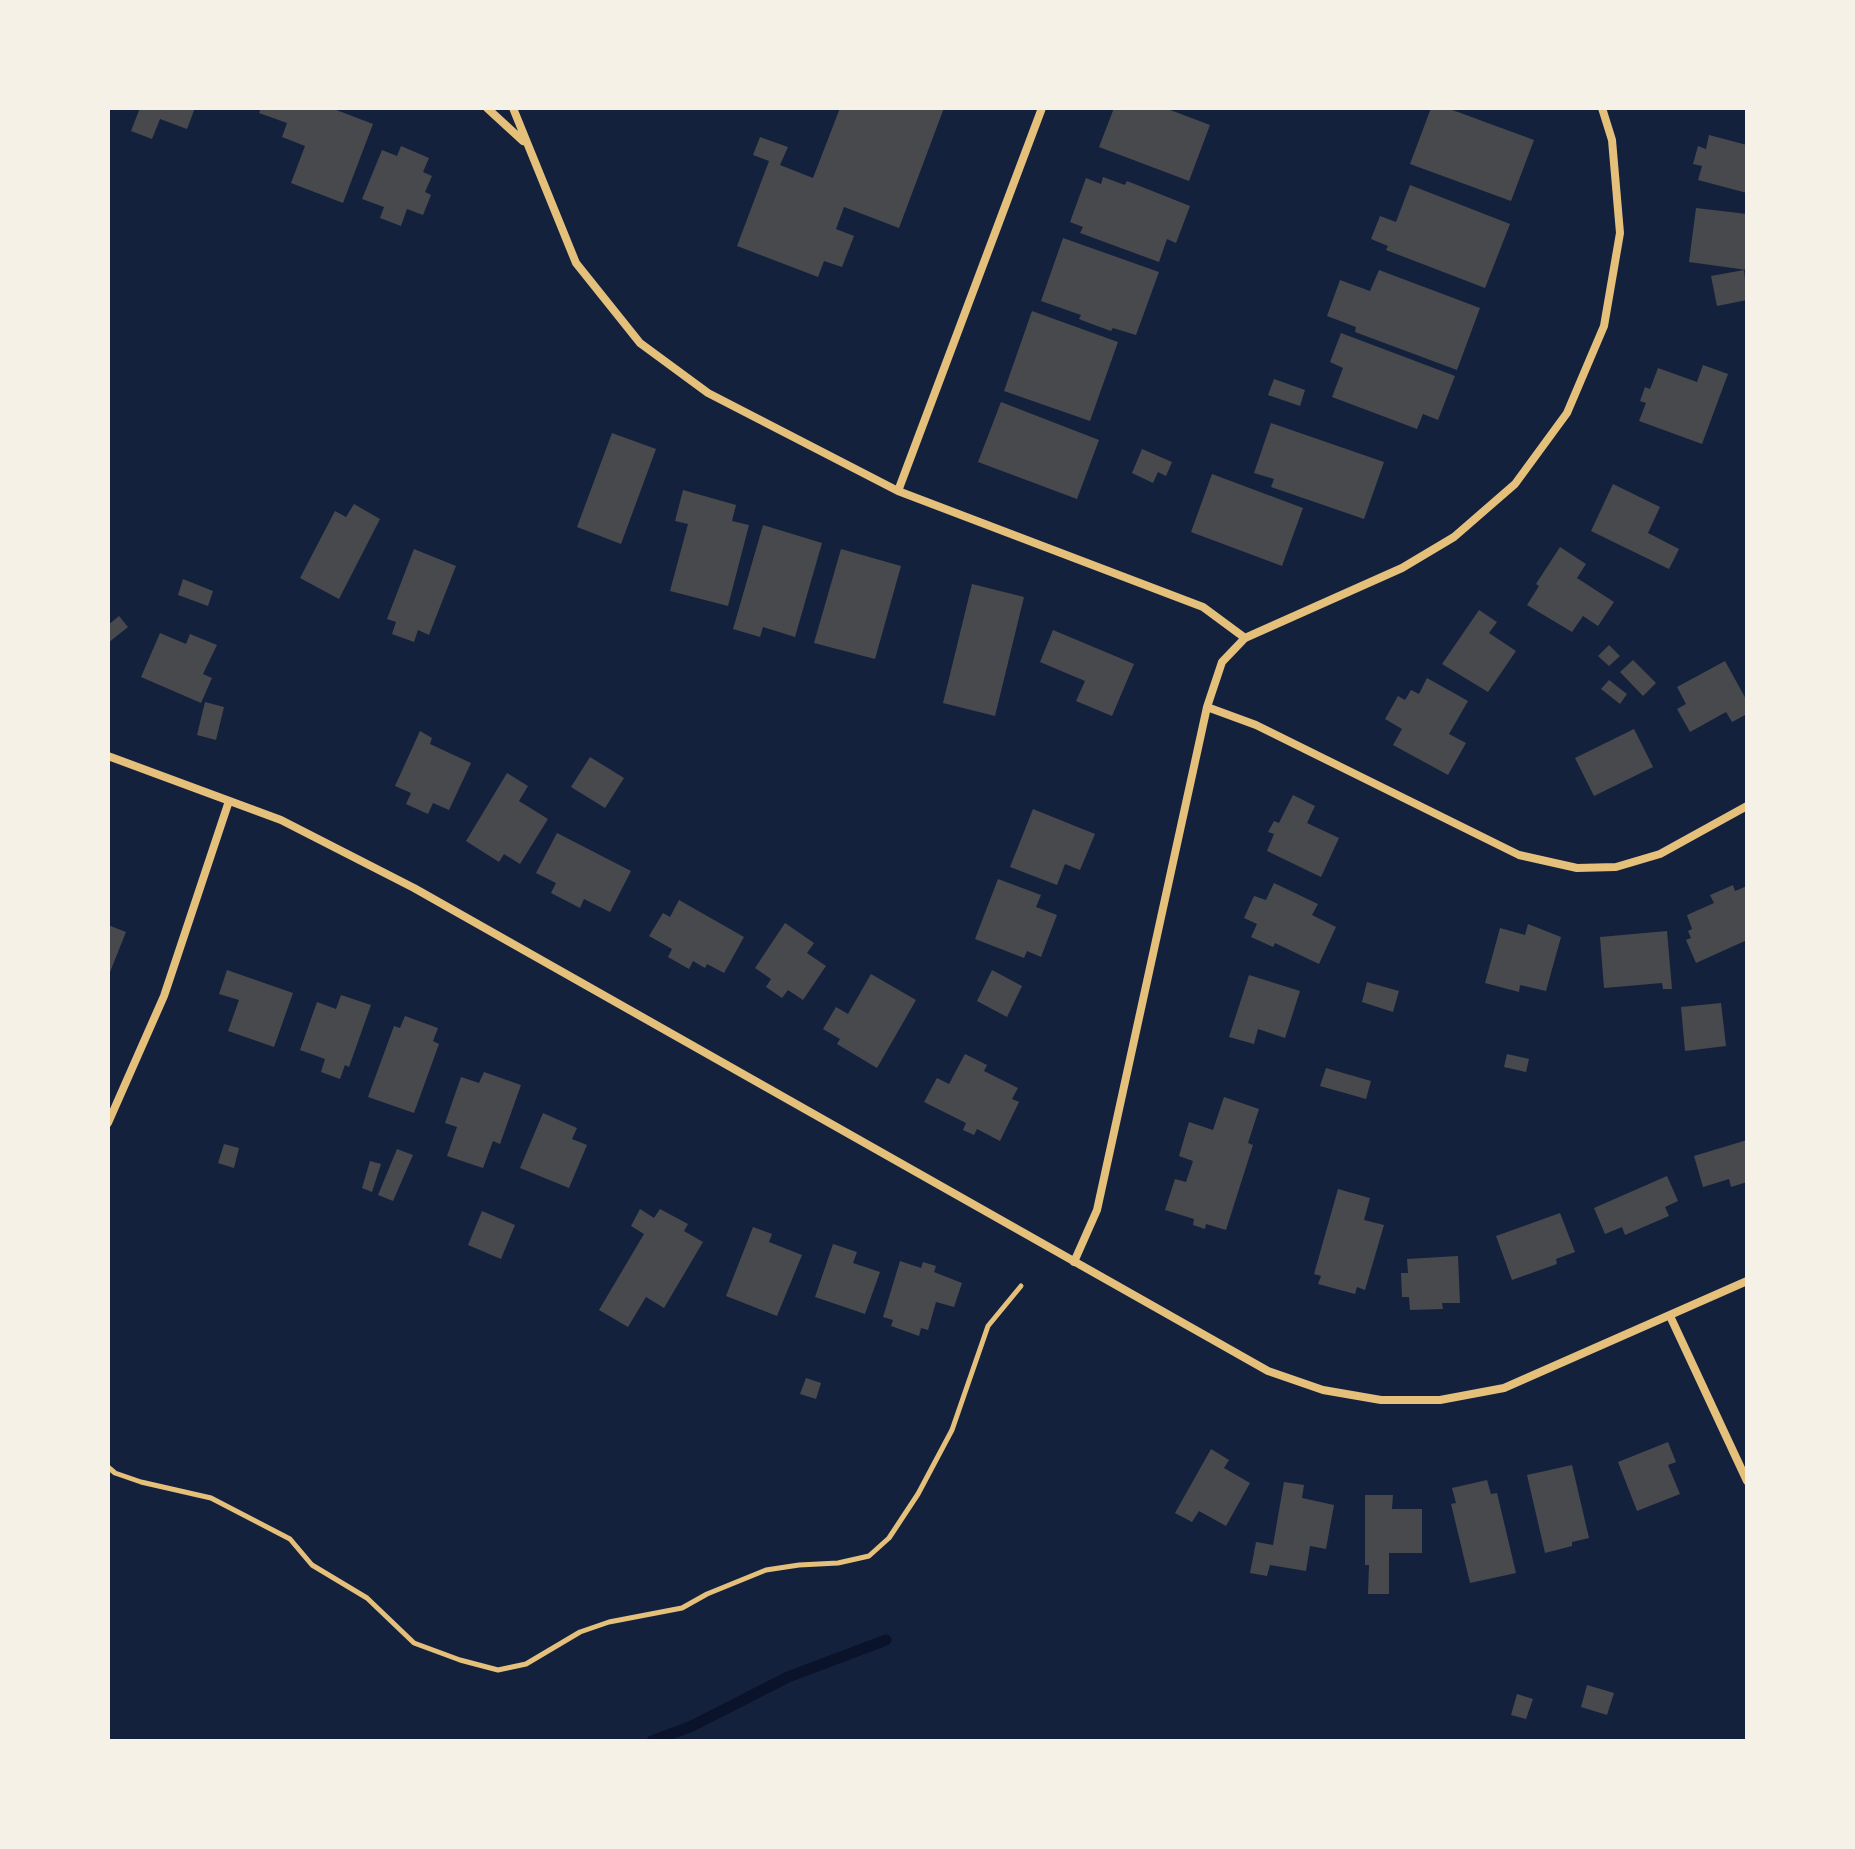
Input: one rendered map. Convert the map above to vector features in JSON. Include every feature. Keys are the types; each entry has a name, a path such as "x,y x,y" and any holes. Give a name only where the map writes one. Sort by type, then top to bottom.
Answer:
{"street":[{"path":"487,108 526,144"},
{"path":"513,108 576,263 640,343 708,393 898,491 1203,607 1245,638"},
{"path":"898,491 1042,108"},
{"path":"1074,1262 1097,1210 1207,707 1222,662 1245,638 1402,568 1454,537 1515,484 1567,413 1604,326 1620,233 1612,140 1602,108"},
{"path":"1207,707 1256,725 1519,855 1577,868 1616,867 1660,854 1747,806"},
{"path":"108,756 281,820 414,888 1268,1371 1323,1390 1381,1400 1440,1400 1504,1388 1747,1281"},
{"path":"108,1123 164,996 229,801"},
{"path":"1670,1316 1747,1481"}],"path":[{"path":"108,1467 115,1473 141,1482 211,1498 290,1539 312,1565 367,1598 414,1643 498,1670 526,1664 580,1632 609,1622 682,1608 707,1594 766,1570 838,1563 869,1556 889,1538 918,1494 952,1430 988,1326 1021,1286"}],"building":[{"path":"140,108 195,108 187,129 160,119 152,139 131,131"},
{"path":"261,108 331,108 373,124 343,203 291,183 305,146 282,137 287,123 259,113"},
{"path":"840,108 944,108 899,228 844,207 836,229 854,236 842,267 824,261 818,277 737,246 769,161 753,155 760,137 788,147 780,165 813,178"},
{"path":"1114,108 1165,108 1210,125 1189,181 1099,147"},
{"path":"1431,108 1447,108 1534,140 1511,201 1410,164"},
{"path":"1709,135 1747,145 1747,193 1698,180 1702,166 1693,164 1698,146 1706,149"},
{"path":"401,146 429,158 423,172 432,176 425,192 431,195 423,215 407,209 401,226 380,218 384,207 362,199 382,150 397,156"},
{"path":"1103,177 1125,185 1127,181 1190,206 1176,243 1167,239 1159,262 1080,233 1083,227 1070,222 1086,178 1101,184"},
{"path":"1410,185 1510,224 1485,288 1386,250 1388,246 1371,239 1380,216 1396,222"},
{"path":"1696,208 1747,214 1747,270 1689,262"},
{"path":"1063,238 1159,272 1136,335 1113,328 1111,331 1079,319 1081,315 1041,301"},
{"path":"1379,270 1480,308 1457,370 1355,332 1356,327 1327,316 1340,280 1370,291"},
{"path":"1744,270 1747,300 1717,306 1711,276"},
{"path":"1032,311 1118,342 1090,421 1004,391"},
{"path":"1341,333 1455,376 1438,420 1423,414 1417,429 1332,397 1343,368 1330,362"},
{"path":"1703,365 1728,374 1702,444 1639,421 1646,403 1640,401 1645,387 1650,389 1658,368 1697,382"},
{"path":"1274,379 1305,390 1300,406 1268,395"},
{"path":"1001,402 1099,440 1077,499 978,462"},
{"path":"1271,423 1384,462 1364,519 1271,487 1274,479 1254,473"},
{"path":"612,433 656,449 621,544 577,527"},
{"path":"1142,449 1172,462 1166,476 1158,472 1153,483 1132,473"},
{"path":"1212,474 1303,508 1282,566 1191,532"},
{"path":"1613,484 1660,507 1648,533 1679,549 1669,569 1591,531"},
{"path":"683,490 736,505 732,521 749,525 728,606 670,591 688,524 675,521"},
{"path":"354,504 380,519 339,599 300,578 335,511 346,517"},
{"path":"763,525 822,543 795,637 763,627 760,637 733,629"},
{"path":"1560,547 1586,564 1577,578 1614,602 1598,626 1583,616 1572,632 1527,605 1539,586 1536,584"},
{"path":"414,549 456,566 429,635 418,630 414,642 392,634 396,622 387,619"},
{"path":"841,549 901,566 875,659 814,643"},
{"path":"183,579 213,591 208,606 178,595"},
{"path":"972,584 1024,597 995,716 943,703"},
{"path":"1479,610 1497,622 1489,633 1516,651 1488,692 1442,664"},
{"path":"119,616 128,627 108,643 108,625"},
{"path":"1053,630 1134,664 1112,716 1076,701 1085,681 1040,662"},
{"path":"160,633 186,644 190,634 217,645 203,674 212,678 201,703 141,677"},
{"path":"1609,645 1620,656 1609,666 1598,656"},
{"path":"1633,660 1656,683 1643,696 1620,672"},
{"path":"1725,661 1747,701 1747,714 1732,722 1726,712 1690,732 1677,709 1686,704 1677,687"},
{"path":"1427,678 1468,701 1449,734 1466,743 1448,775 1393,745 1402,729 1385,719 1398,696 1405,700 1411,690 1419,694"},
{"path":"1609,680 1627,694 1620,704 1601,689"},
{"path":"205,702 224,707 216,740 197,735"},
{"path":"1634,729 1653,767 1594,796 1575,758"},
{"path":"420,731 432,738 430,744 471,763 449,810 433,803 428,814 406,804 411,793 395,786"},
{"path":"590,757 624,778 605,808 571,787"},
{"path":"507,773 528,786 519,801 548,819 520,864 504,854 499,862 466,841"},
{"path":"1293,795 1315,806 1307,823 1339,838 1321,877 1267,851 1274,834 1268,832 1274,821 1279,823"},
{"path":"1033,809 1095,834 1080,870 1065,864 1057,885 1010,867"},
{"path":"557,833 631,871 610,912 584,899 580,908 551,893 556,883 536,873"},
{"path":"998,879 1041,895 1036,907 1057,915 1041,957 1027,951 1024,958 975,939"},
{"path":"1274,883 1318,904 1312,915 1336,927 1319,964 1275,943 1273,947 1251,937 1257,924 1244,918 1254,896 1266,900"},
{"path":"1733,885 1735,891 1747,886 1747,940 1696,963 1686,940 1691,938 1688,931 1692,929 1687,915 1714,903 1710,895"},
{"path":"679,900 744,937 724,973 693,961 689,969 668,957 672,949 649,936 663,913 670,917"},
{"path":"785,923 814,943 807,953 826,966 803,1000 788,990 782,998 766,987 771,979 755,968"},
{"path":"1528,924 1561,937 1546,991 1520,985 1519,992 1485,983 1500,928 1525,935"},
{"path":"108,925 126,932 108,977"},
{"path":"1667,931 1672,989 1663,989 1662,983 1604,988 1600,937"},
{"path":"227,970 293,993 274,1047 228,1031 239,1000 219,994"},
{"path":"992,970 1022,986 1007,1017 977,1001"},
{"path":"871,974 916,1000 877,1068 837,1044 840,1039 823,1029 836,1007 848,1014"},
{"path":"1249,975 1300,991 1285,1038 1258,1029 1254,1044 1229,1037"},
{"path":"1367,982 1399,991 1393,1012 1362,1002"},
{"path":"341,995 371,1005 349,1067 345,1065 340,1079 321,1072 325,1059 300,1050 317,1002 336,1009"},
{"path":"1721,1003 1726,1046 1685,1051 1681,1007"},
{"path":"405,1016 438,1028 433,1041 439,1044 414,1113 368,1097 394,1026 400,1028"},
{"path":"965,1054 987,1065 984,1071 1018,1088 1012,1099 1019,1102 1000,1141 977,1129 974,1135 963,1130 966,1123 924,1102 937,1078 949,1084"},
{"path":"1507,1054 1529,1059 1526,1072 1504,1067"},
{"path":"1326,1068 1371,1081 1366,1099 1320,1086"},
{"path":"484,1072 521,1085 500,1144 493,1141 483,1168 447,1156 457,1127 445,1123 461,1077 479,1083"},
{"path":"1224,1097 1259,1109 1248,1143 1253,1145 1226,1230 1206,1224 1205,1229 1193,1225 1194,1219 1165,1210 1175,1179 1186,1182 1193,1161 1179,1156 1189,1122 1213,1130"},
{"path":"543,1113 577,1128 572,1139 587,1145 569,1188 520,1168"},
{"path":"1747,1140 1747,1182 1731,1187 1729,1179 1703,1187 1694,1156"},
{"path":"224,1144 239,1148 234,1168 218,1163"},
{"path":"397,1149 413,1155 393,1201 378,1195"},
{"path":"370,1161 381,1164 372,1192 362,1188"},
{"path":"1667,1176 1678,1201 1665,1207 1669,1216 1625,1235 1622,1227 1605,1234 1594,1208"},
{"path":"1338,1189 1370,1198 1364,1220 1384,1225 1365,1290 1357,1287 1355,1294 1318,1284 1321,1276 1314,1274"},
{"path":"640,1209 654,1218 660,1209 688,1224 684,1231 703,1242 664,1308 646,1297 628,1327 599,1310 644,1234 631,1226"},
{"path":"482,1211 515,1225 501,1259 468,1245"},
{"path":"1560,1213 1575,1252 1556,1259 1557,1264 1512,1280 1496,1236"},
{"path":"753,1227 772,1234 769,1242 802,1255 777,1316 726,1296"},
{"path":"833,1244 857,1252 853,1263 880,1272 865,1314 815,1297"},
{"path":"1458,1256 1460,1303 1442,1303 1443,1309 1410,1310 1409,1297 1402,1297 1401,1273 1408,1273 1407,1259"},
{"path":"900,1261 921,1268 923,1262 936,1266 934,1272 962,1283 954,1307 936,1302 928,1330 921,1328 919,1336 891,1326 893,1320 883,1317"},
{"path":"806,1378 821,1383 816,1399 800,1394"},
{"path":"1668,1442 1676,1462 1668,1465 1680,1494 1637,1511 1618,1462"},
{"path":"1211,1449 1229,1460 1224,1468 1250,1483 1226,1526 1199,1511 1192,1522 1175,1513"},
{"path":"1572,1465 1589,1538 1545,1553 1527,1475"},
{"path":"1487,1480 1491,1494 1497,1493 1516,1573 1470,1583 1451,1504 1456,1503 1452,1488"},
{"path":"1284,1482 1304,1485 1302,1498 1334,1505 1326,1549 1310,1546 1306,1571 1270,1565 1267,1576 1250,1573 1256,1542 1273,1545"},
{"path":"1365,1495 1393,1495 1392,1509 1422,1509 1422,1553 1389,1553 1389,1594 1368,1594"},
{"path":"1587,1685 1614,1693 1607,1715 1581,1707"},
{"path":"1517,1694 1533,1699 1526,1719 1511,1715"}],"waterway":[{"path":"652,1741 692,1726 788,1677 886,1640"}]}
